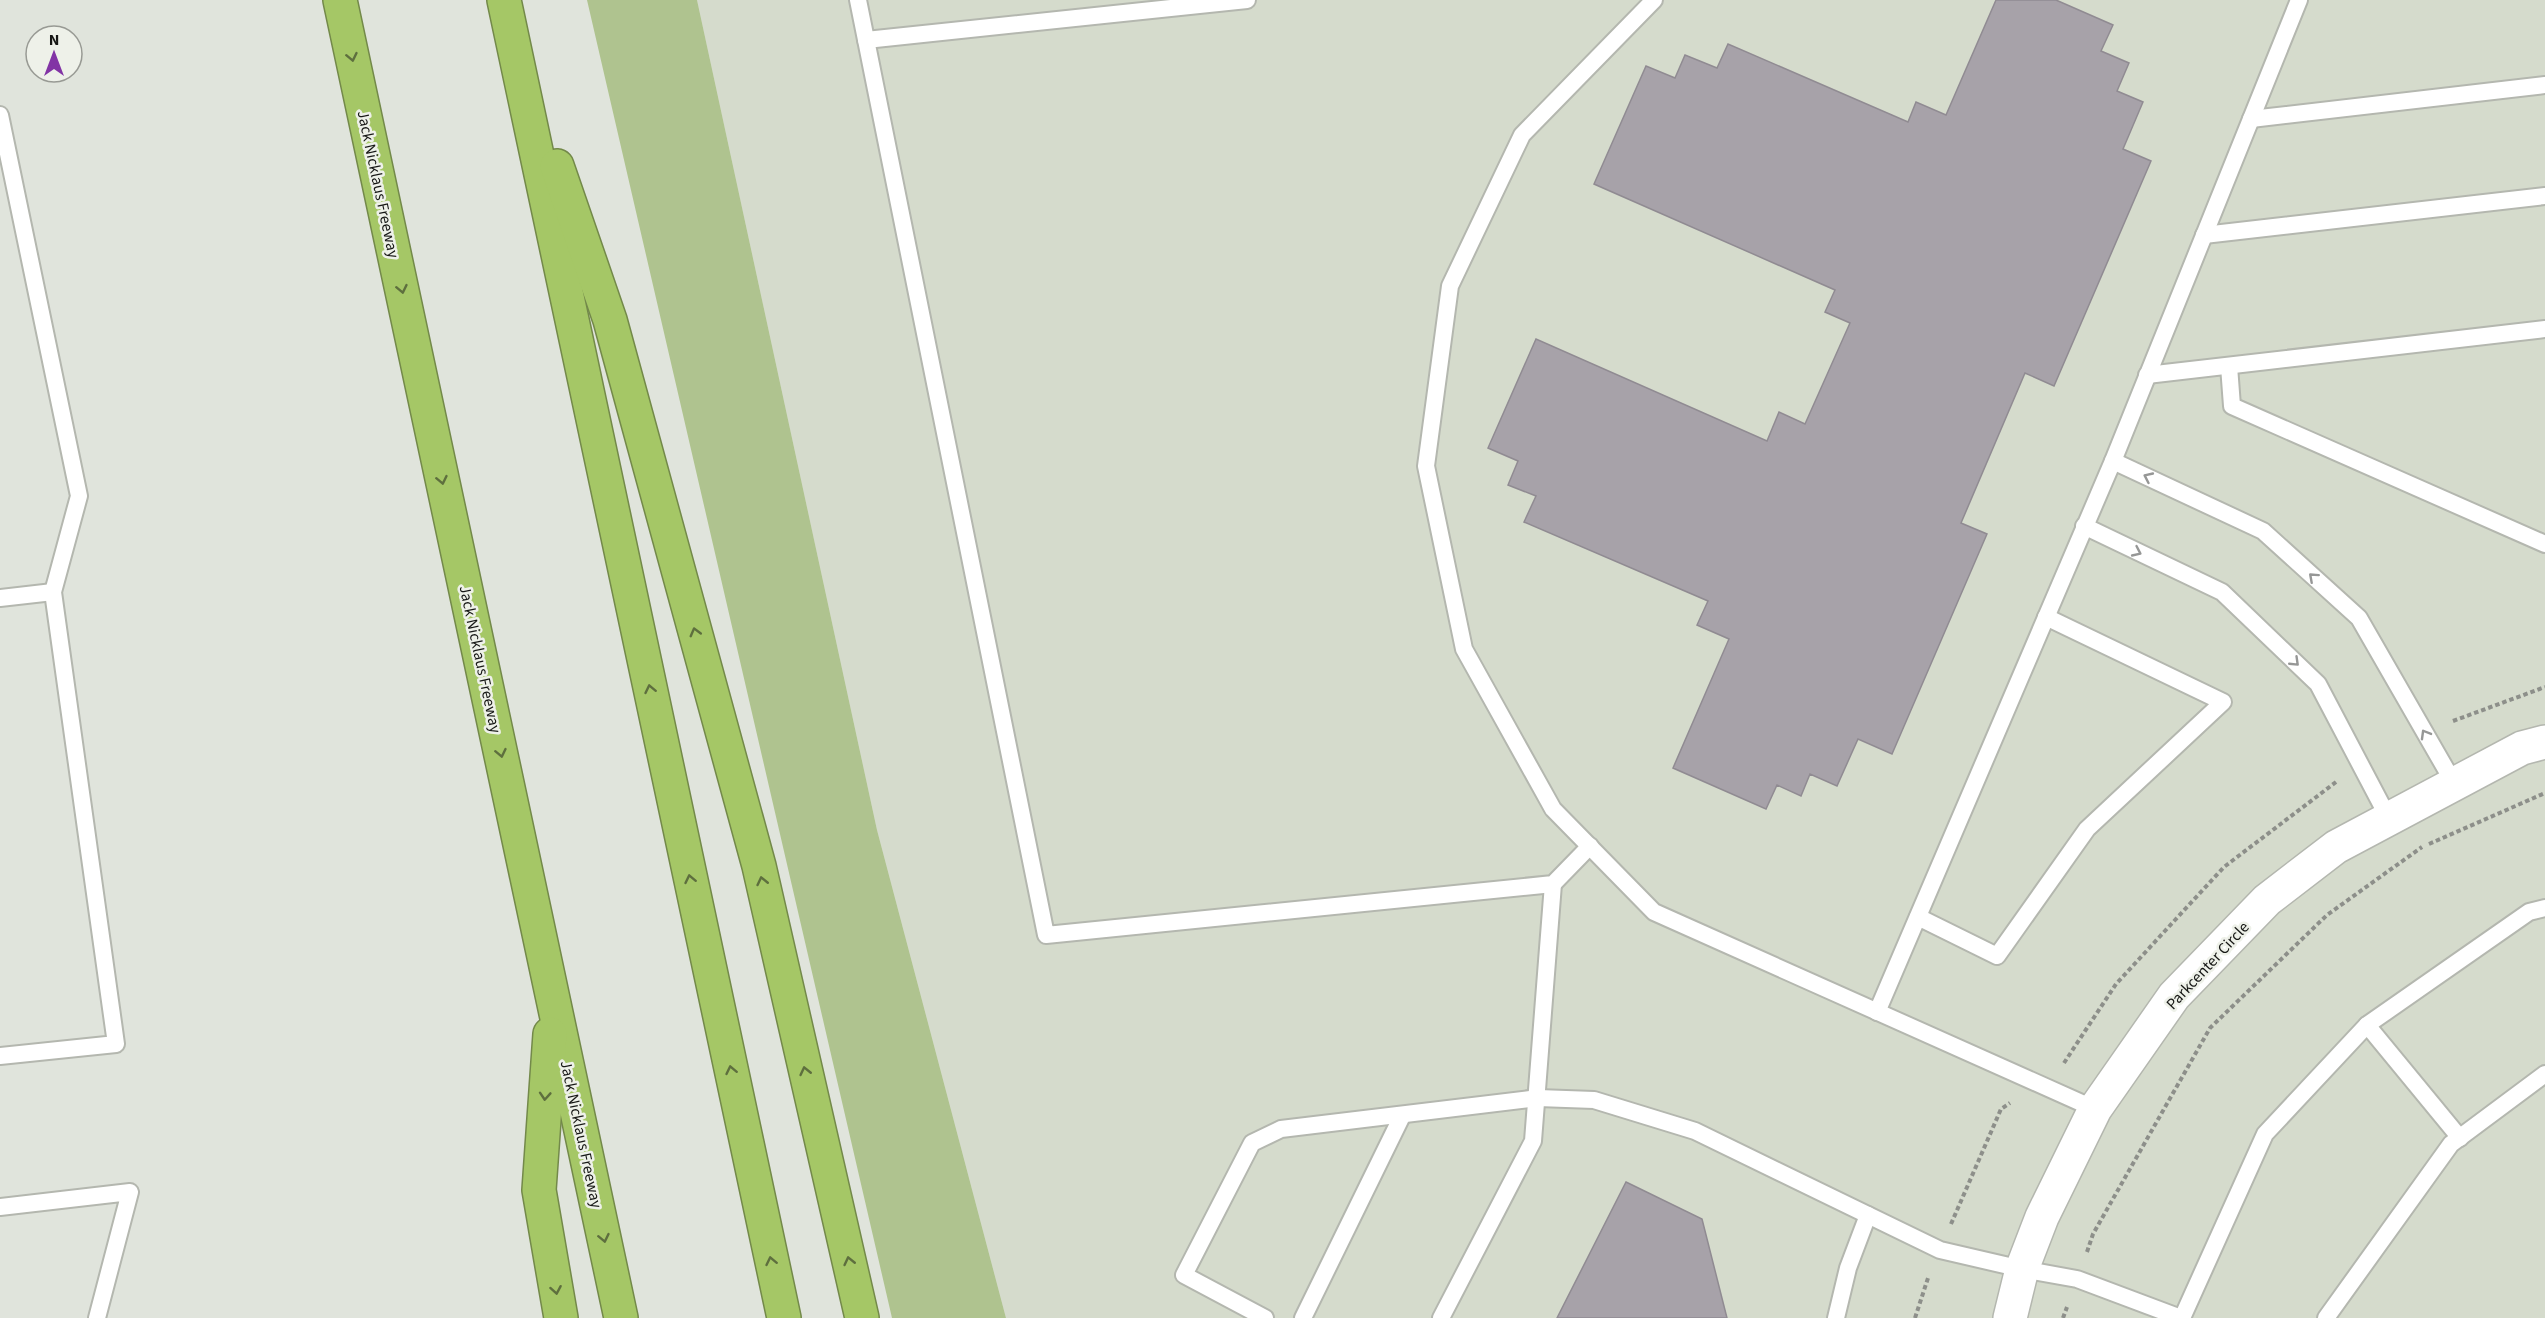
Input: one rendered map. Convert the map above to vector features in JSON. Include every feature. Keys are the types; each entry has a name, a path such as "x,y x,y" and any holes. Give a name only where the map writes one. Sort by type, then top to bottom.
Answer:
{"highway":[{"name":"Jack Nicklaus Freeway","path":"340,0 621,1318"},
{"path":"504,0 784,1318"},
{"path":"512,38 610,320 759,866 862,1318"},
{"path":"552,996 539,1190 561,1318"}],"street":[{"name":"Parkcenter Circle","path":"2010,1318 2022,1269 2042,1217 2095,1109 2174,996 2267,900 2336,847 2522,748 2545,742"}],"lane":[{"path":"858,0 1046,935 1553,884 1590,846"},
{"path":"866,40 1247,0"},
{"path":"1654,0 1522,135 1450,286 1426,466 1464,649 1552,809 1654,912 2095,1109"},
{"path":"1877,1012 2113,460 2299,0"},
{"path":"2251,119 2545,85"},
{"path":"0,115 79,496 53,592 116,1044 0,1056"},
{"path":"2204,235 2545,196"},
{"path":"2147,375 2545,329"},
{"path":"2229,366 2232,406 2545,544"},
{"path":"2113,460 2262,531 2359,618 2454,785"},
{"path":"2084,526 2222,592 2310,676 2318,684 2389,819"},
{"path":"0,598 53,592"},
{"path":"1918,916 1997,956 2087,829 2223,702 2046,617"},
{"path":"1441,1318 1533,1141 1553,884"},
{"path":"1265,1318 1184,1275 1252,1143 1281,1129 1538,1098 1594,1100 1695,1131 1940,1250 2077,1279 2182,1318 2265,1134 2367,1025 2529,912 2545,908"},
{"path":"2367,1025 2460,1138"},
{"path":"2326,1318 2451,1144 2545,1074"},
{"path":"1304,1318 1402,1116"},
{"path":"0,1207 130,1192 98,1318"},
{"path":"1836,1318 1848,1268 1868,1215"}],"path":[{"path":"2450,722 2545,687"},
{"path":"1915,1318 1940,1250 2001,1109 2061,1068 2116,984 2224,867 2337,781"},
{"path":"2063,1318 2093,1234 2210,1028 2327,915 2423,846 2545,793"}],"shaded area":[{"path":"697,0 2545,0 2545,1318 1006,1318 877,830"}],"green space":[{"path":"587,0 697,0 877,830 1006,1318 892,1318"}],"building":[{"path":"1996,0 2056,0 2113,25 2101,51 2129,63 2117,91 2143,102 2123,149 2151,161 2054,386 2025,373 1961,523 1987,534 1892,754 1858,739 1837,786 1810,774 1801,796 1777,785 1766,809 1673,768 1729,639 1697,625 1708,601 1524,522 1536,496 1508,485 1518,461 1488,448 1536,339 1767,441 1779,412 1805,424 1850,323 1825,312 1835,290 1594,184 1646,66 1675,78 1685,55 1717,68 1728,44 1908,122 1916,102 1946,115"},
{"path":"1626,1182 1702,1219 1727,1318 1557,1318"}]}
